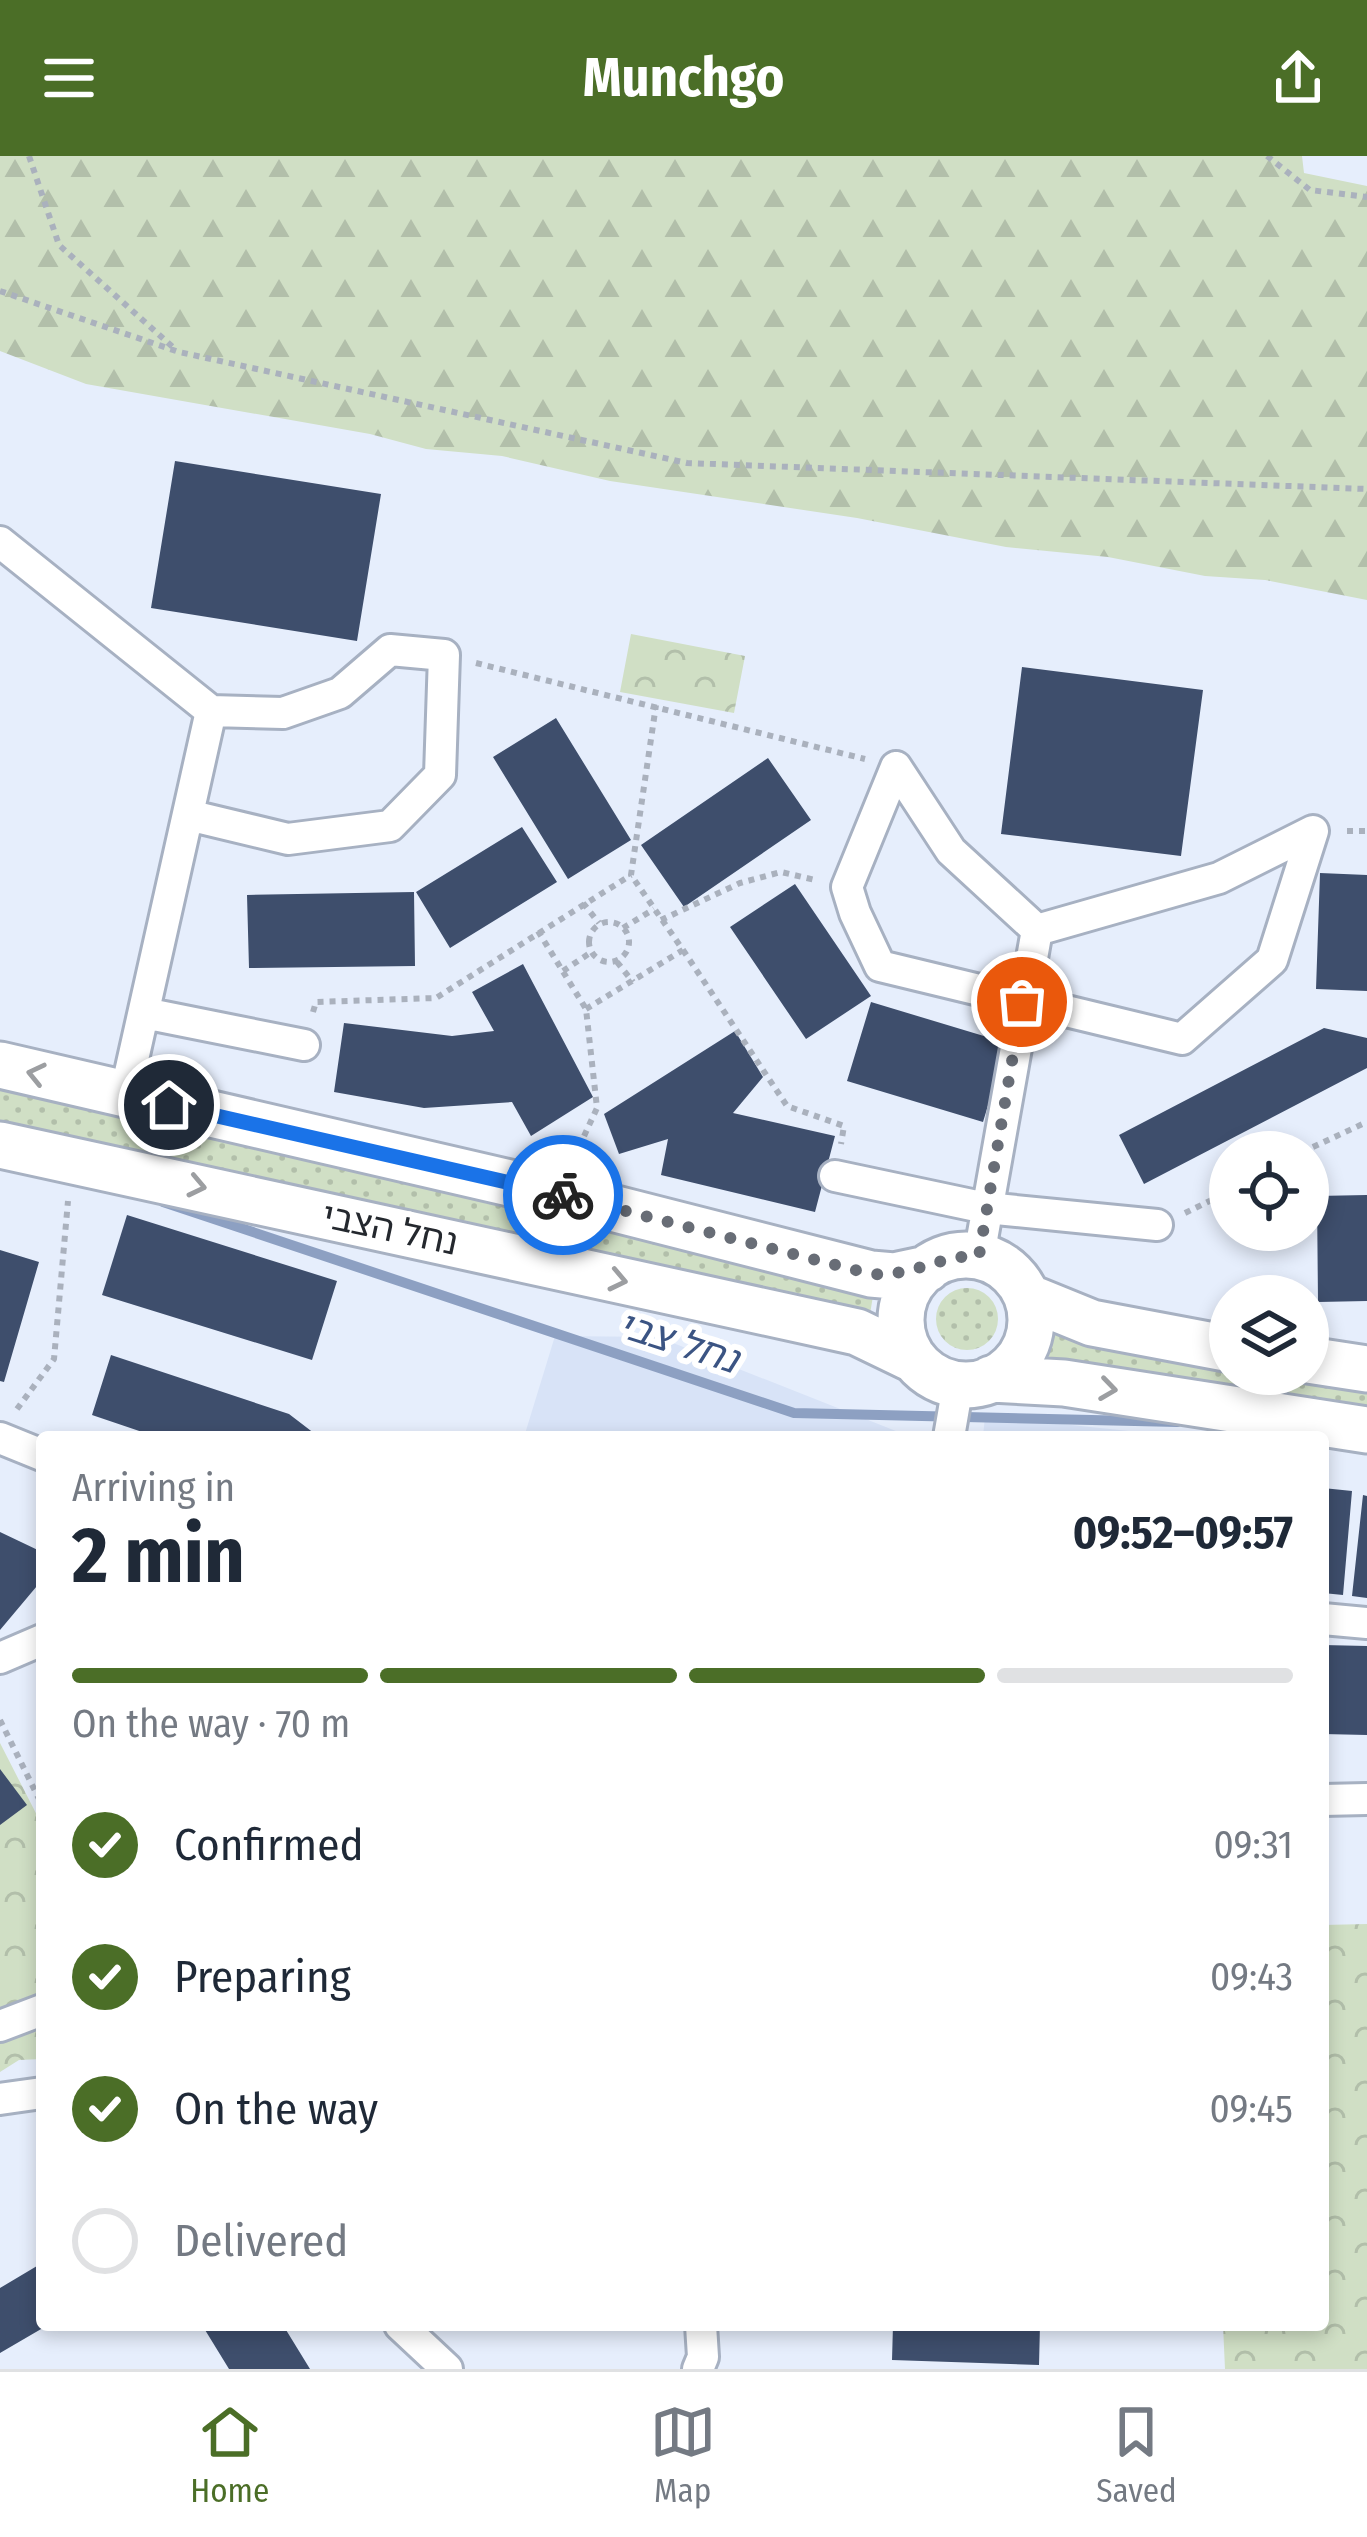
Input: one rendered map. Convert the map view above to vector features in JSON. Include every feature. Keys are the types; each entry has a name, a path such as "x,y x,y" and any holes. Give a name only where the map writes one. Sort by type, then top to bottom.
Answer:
{"street":[{"path":"0,542 212,711 283,713 340,693 390,650 444,655 440,775 390,826 288,838 188,815"},
{"path":"125,1095 212,711"},
{"path":"896,767 847,886 880,966 1182,1039 1272,960 1313,830 1219,878 1037,930"},
{"path":"896,767 951,851 1037,930"},
{"path":"979,1256 1037,930"},
{"path":"144,1013 304,1045"},
{"name":"נחל הצבי","path":"0,1065 557,1194 871,1274 894,1276 927,1269"},
{"name":"נחל הצבי","path":"0,1145 857,1333 914,1360"},
{"path":"835,1176 986,1208 1157,1225"},
{"path":"952,1431 975,1382 1018,1360 1032,1319 1028,1297 1016,1277 979,1256 956,1256 916,1277 905,1297 904,1340 914,1360 931,1375 975,1382 1064,1383 1232,1424 1367,1430"},
{"path":"1028,1297 1092,1323 1209,1345"},
{"path":"1329,1363 1367,1369"},
{"path":"7,1426 36,1450"},
{"path":"1329,1620 1367,1623"},
{"path":"0,1658 36,1643"},
{"path":"1329,1800 1367,1799"},
{"path":"0,2026 36,2012"},
{"path":"0,2099 36,2094"},
{"path":"406,2331 447,2369"},
{"path":"698,2369 703,2357 701,2331"}],"path":[{"path":"28,156 59,245 178,352"},
{"path":"1267,156 1310,190 1367,197"},
{"path":"0,291 178,352 687,463 1367,489"},
{"path":"444,655 896,767"},
{"path":"656,705 631,875 788,1106 844,1126 835,1176"},
{"path":"662,920 740,883 781,872 847,886"},
{"path":"304,1045 316,1002 436,998 631,875"},
{"path":"583,903 600,924"},
{"path":"623,928 654,909"},
{"path":"616,961 628,947 623,928 612,922 600,924 589,940 591,952 599,960 616,961 633,982"},
{"path":"538,931 586,1009 597,1108 557,1194"},
{"path":"586,1009 683,950"},
{"path":"563,971 591,952"},
{"path":"1329,1140 1367,1122"},
{"path":"7,1426 54,1359 73,1160"},
{"path":"1157,1225 1209,1201"},
{"path":"0,1720 36,1793"}],"shaded area":[{"path":"555,1336 658,1337 896,1431 526,1431"},
{"path":"985,1416 1129,1431 984,1431"}],"green space":[{"path":"0,156 1302,156 1304,173 1367,186 1367,600 1265,580 1205,576 1108,557 1006,547 857,518 610,481 502,456 426,449 370,434 86,384 0,351"},
{"path":"631,634 745,656 734,713 620,692"},
{"path":"0,1076 875,1284 867,1332 0,1141"},
{"path":"967,1288 989,1297 998,1319 989,1341 967,1350 945,1341 936,1319 945,1297"},
{"path":"1057,1323 1209,1355 1209,1395 1329,1395 1329,1376 1367,1377 1367,1423 1045,1371"},
{"path":"0,1743 36,1813 36,2059 19,2060 0,2072"},
{"path":"1367,1924 1367,2369 1225,2369 1223,2331 1329,2331 1329,1925"}],"building":[{"path":"175,461 381,494 357,641 151,608"},
{"path":"1022,667 1203,690 1181,856 1001,834"},
{"path":"556,718 631,840 568,879 493,757"},
{"path":"768,758 811,820 684,907 641,845"},
{"path":"522,827 557,882 450,948 416,892"},
{"path":"1320,873 1367,875 1367,991 1316,989"},
{"path":"795,884 871,996 806,1039 730,927"},
{"path":"414,892 415,966 249,968 247,895"},
{"path":"523,964 593,1097 531,1136 512,1102 424,1108 334,1092 344,1023 452,1036 494,1031 472,992"},
{"path":"871,1002 1007,1043 983,1122 847,1081"},
{"path":"1324,1028 1367,1038 1367,1068 1246,1131 1209,1131 1209,1150 1144,1184 1119,1135"},
{"path":"735,1031 763,1077 733,1113 835,1136 815,1212 661,1175 668,1139 619,1154 604,1114"},
{"path":"1367,1195 1367,1301 1329,1302 1329,1275 1318,1275 1318,1251 1329,1251 1329,1196"},
{"path":"127,1215 337,1281 312,1360 102,1295"},
{"path":"0,1250 39,1262 4,1382 0,1381"},
{"path":"111,1355 289,1414 311,1431 139,1431 92,1415"},
{"path":"1329,1489 1352,1491 1343,1595 1329,1594"},
{"path":"1363,1495 1367,1496 1367,1598 1352,1596"},
{"path":"0,1532 36,1549 36,1587 0,1630"},
{"path":"1329,1645 1367,1646 1367,1735 1329,1734"},
{"path":"0,1769 27,1805 0,1825"},
{"path":"36,2267 38,2331 0,2353 0,2288"},
{"path":"206,2331 287,2331 310,2369 229,2369"},
{"path":"893,2331 1040,2331 1039,2365 892,2360"}],"waterway":[{"name":"נחל צבי","path":"163,1202 794,1413 1178,1422"}],"way so far":[{"path":"563,1195 871,1274 894,1276 956,1256 979,1256 1022,1002"}],"route":[{"path":"169,1105 563,1195"}]}
